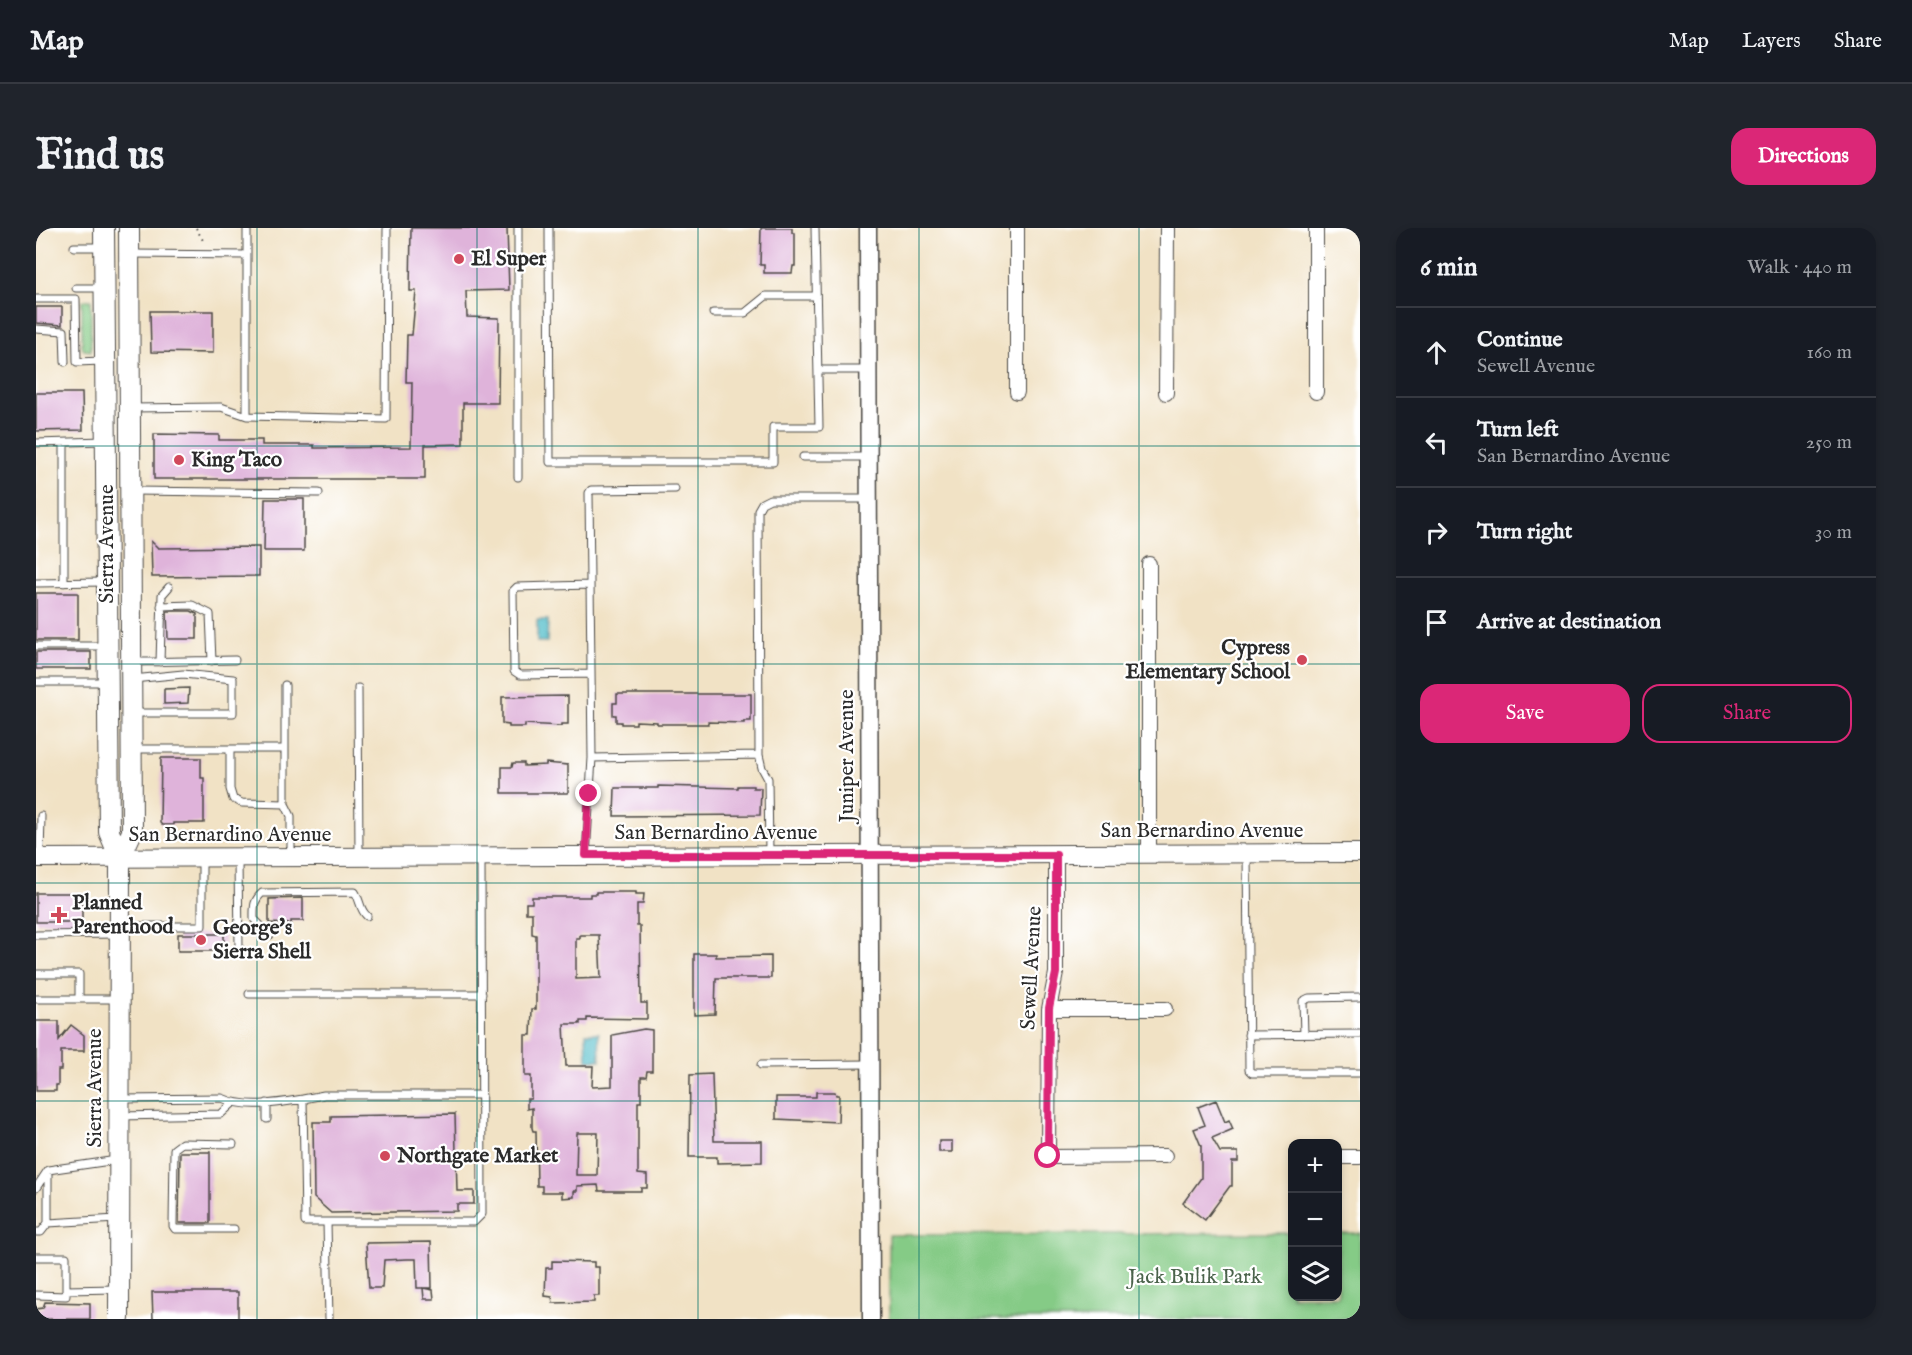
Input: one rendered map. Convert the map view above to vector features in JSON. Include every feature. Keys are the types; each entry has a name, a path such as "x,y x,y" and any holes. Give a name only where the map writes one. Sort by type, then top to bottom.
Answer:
{"main road":[{"name":"Sierra Avenue","path":"120,858 132,832 131,573 135,527 130,491 129,228"},
{"name":"Sierra Avenue","path":"104,237 109,832 120,858 119,1319"},
{"path":"105,441 115,441 118,444 120,538 131,573"},
{"name":"San Bernardino Avenue","path":"38,858 1360,853"}],"street":[{"name":"Juniper Avenue","path":"868,228 871,1319"},
{"path":"1017,228 1017,392"},
{"path":"1166,393 1167,228"},
{"path":"1316,228 1316,392"},
{"path":"1149,564 1149,854"},
{"name":"Sewell Avenue","path":"1056,855 1056,973 1049,1008 1048,1156 1165,1156"},
{"path":"1049,1008 1165,1009"},
{"path":"1342,1157 1360,1157"}],"lane":[{"path":"247,228 247,416"},
{"path":"130,408 220,407 247,416 386,419 387,228"},
{"path":"518,228 518,477"},
{"path":"549,228 550,462 773,462 773,427 819,427 815,228"},
{"path":"74,247 104,237"},
{"path":"129,254 247,255"},
{"path":"76,288 104,288"},
{"path":"713,313 745,313 766,296 816,296"},
{"path":"36,299 76,299 77,362 104,361"},
{"path":"36,329 64,331 65,362"},
{"path":"818,370 868,370"},
{"path":"36,443 105,441"},
{"path":"64,443 64,583"},
{"path":"803,457 868,457"},
{"path":"586,855 592,758 589,493 591,490 675,489"},
{"path":"130,491 319,493"},
{"path":"769,855 768,779 759,755 758,510 762,503 770,499 868,499"},
{"path":"36,583 107,582"},
{"path":"590,585 517,587 513,591 514,671 520,675 591,674"},
{"path":"160,662 162,595 169,587"},
{"path":"161,606 192,605 210,614 212,661"},
{"path":"36,646 107,646"},
{"path":"131,670 160,662 235,660"},
{"path":"131,670 232,679 232,713 131,713"},
{"path":"37,682 107,682"},
{"path":"285,685 285,804 291,816 291,857"},
{"path":"358,688 359,856"},
{"path":"132,749 285,749"},
{"path":"230,749 230,789 233,799 242,803 285,804"},
{"path":"592,758 759,755"},
{"path":"38,858 38,826 41,816"},
{"path":"1247,854 1249,1070 1252,1073 1360,1073"},
{"path":"303,1099 305,1222 474,1222 482,1214 481,855"},
{"path":"238,857 239,948"},
{"path":"36,935 202,926 202,858"},
{"path":"270,935 254,919 256,898 262,892 355,892 361,910 368,916"},
{"path":"36,974 79,974 79,999"},
{"path":"249,994 482,994"},
{"path":"1304,1034 1303,1001 1308,998 1360,997"},
{"path":"36,999 120,999"},
{"path":"1248,1035 1360,1034"},
{"path":"761,1065 870,1064"},
{"path":"120,1108 222,1098 233,1103 267,1103 324,1095 482,1095"},
{"path":"120,1108 221,1114 233,1103"},
{"path":"267,1103 267,1119"},
{"path":"233,1143 182,1143 174,1149 173,1226 175,1229 234,1229"},
{"path":"36,1188 48,1170 119,1160"},
{"path":"36,1232 41,1232 48,1223 48,1170"},
{"path":"48,1223 119,1219"},
{"path":"327,1222 329,1319"},
{"path":"36,1257 66,1257 66,1296 36,1295"},
{"path":"66,1290 119,1289"}],"path":[{"path":"196,228 204,243"}],"green space":[{"path":"91,300 91,351 84,350 82,347 82,302"},
{"name":"Jack Bulik Park","path":"1288,1233 1288,1301 1342,1301 1342,1233 1360,1233 1360,1319 889,1319 889,1235"}],"water":[{"path":"537,620 548,620 547,642 537,642"},
{"path":"586,1033 599,1033 600,1060 587,1060"}],"building":[{"path":"411,228 507,228 509,290 466,291 467,317 499,318 498,403 463,403 463,444 425,445 425,479 154,479 154,434 219,435 219,440 262,440 262,445 314,445 314,448 411,447 412,382 406,382 407,335 412,335 416,291 410,291"},
{"path":"761,228 792,228 792,233 795,233 795,266 793,266 792,273 764,273 764,265 760,265"},
{"path":"36,307 62,307 62,325 36,323"},
{"path":"150,311 213,311 213,353 151,352"},
{"path":"36,393 82,393 83,430 36,431"},
{"path":"265,499 304,499 304,551 264,551"},
{"path":"151,541 158,548 259,547 259,576 152,577"},
{"path":"36,593 78,593 78,640 36,640"},
{"path":"167,611 191,611 197,614 197,639 168,639"},
{"path":"36,652 91,652 91,669 36,669"},
{"path":"189,688 188,703 164,704 164,689"},
{"path":"617,694 751,694 751,721 657,724 657,722 636,721 636,724 621,724 621,722 616,722 616,715 613,715 613,703 617,703"},
{"path":"568,696 568,724 561,724 561,726 525,724 525,727 509,727 509,725 502,724 502,697"},
{"path":"161,758 201,758 201,778 204,778 204,823 162,825 160,823"},
{"path":"513,763 524,763 524,766 546,765 546,763 568,765 568,793 502,793 502,767 512,767"},
{"path":"658,786 738,788 738,786 753,786 753,788 761,788 760,815 614,816 615,788 658,788"},
{"path":"596,892 636,892 636,894 644,894 643,904 637,904 637,926 640,926 641,1003 647,1003 647,1019 587,1018 587,1021 580,1021 580,1024 564,1024 566,1066 593,1066 592,1087 612,1086 612,1035 644,1029 652,1030 652,1071 647,1071 646,1077 641,1077 641,1102 638,1102 638,1174 647,1175 647,1188 641,1188 641,1191 599,1191 598,1185 577,1186 574,1197 562,1198 562,1192 542,1192 542,1186 537,1186 536,1131 532,1128 532,1108 527,1109 527,1099 531,1099 531,1076 525,1076 525,1035 531,1035 532,1009 536,1009 536,935 532,934 532,913 526,913 526,903 532,903 532,897 590,897 590,894 596,894","holes":["580,935 599,935 601,978 576,979 576,938 580,938","577,1133 598,1133 597,1175 576,1175"]},
{"name":"Planned Parenthood","path":"36,893 82,893 82,922 36,922"},
{"path":"303,898 303,921 291,921 291,924 269,923 269,899"},
{"name":"George's Sierra Shell","path":"178,934 224,934 224,951 178,951"},
{"path":"694,954 716,954 716,957 771,956 771,978 716,978 715,1014 694,1015"},
{"path":"36,1021 59,1021 59,1040 71,1025 84,1035 84,1051 61,1051 61,1070 58,1070 56,1091 36,1091"},
{"path":"712,1074 714,1141 762,1141 762,1162 717,1163 717,1157 689,1157 690,1075"},
{"path":"816,1092 835,1092 839,1095 838,1122 776,1119 776,1097 816,1097"},
{"path":"1216,1100 1225,1122 1229,1120 1233,1129 1212,1138 1220,1152 1238,1152 1238,1162 1232,1162 1232,1186 1205,1220 1183,1203 1201,1178 1201,1146 1194,1129 1205,1125 1198,1107"},
{"name":"Northgate Market","path":"455,1114 457,1191 474,1191 474,1204 457,1204 457,1211 331,1213 314,1198 313,1122 331,1122 331,1116"},
{"path":"939,1141 952,1141 952,1152 939,1152"},
{"path":"180,1152 210,1152 210,1223 179,1223"},
{"path":"431,1242 432,1288 417,1288 416,1259 407,1259 384,1260 382,1288 369,1288 366,1243"},
{"path":"552,1261 594,1262 594,1267 599,1267 599,1296 594,1296 594,1302 553,1303 552,1297 545,1296 546,1268 552,1268"},
{"path":"423,1288 433,1290 434,1299 424,1299"},
{"path":"152,1292 238,1292 238,1319 153,1319"},
{"path":"45,1302 90,1303 90,1319 36,1319 36,1309 43,1308"}],"place":[{"name":"El Super","path":"459,259"},
{"name":"King Taco","path":"179,460"},
{"name":"Cypress Elementary School","path":"1302,660"},
{"name":"Planned Parenthood","path":"59,915"},
{"name":"George's Sierra Shell","path":"201,940"},
{"name":"Northgate Market","path":"385,1156"}],"route":[{"path":"589,794 586,855 1056,855 1056,973 1049,1008 1048,1156"}]}
